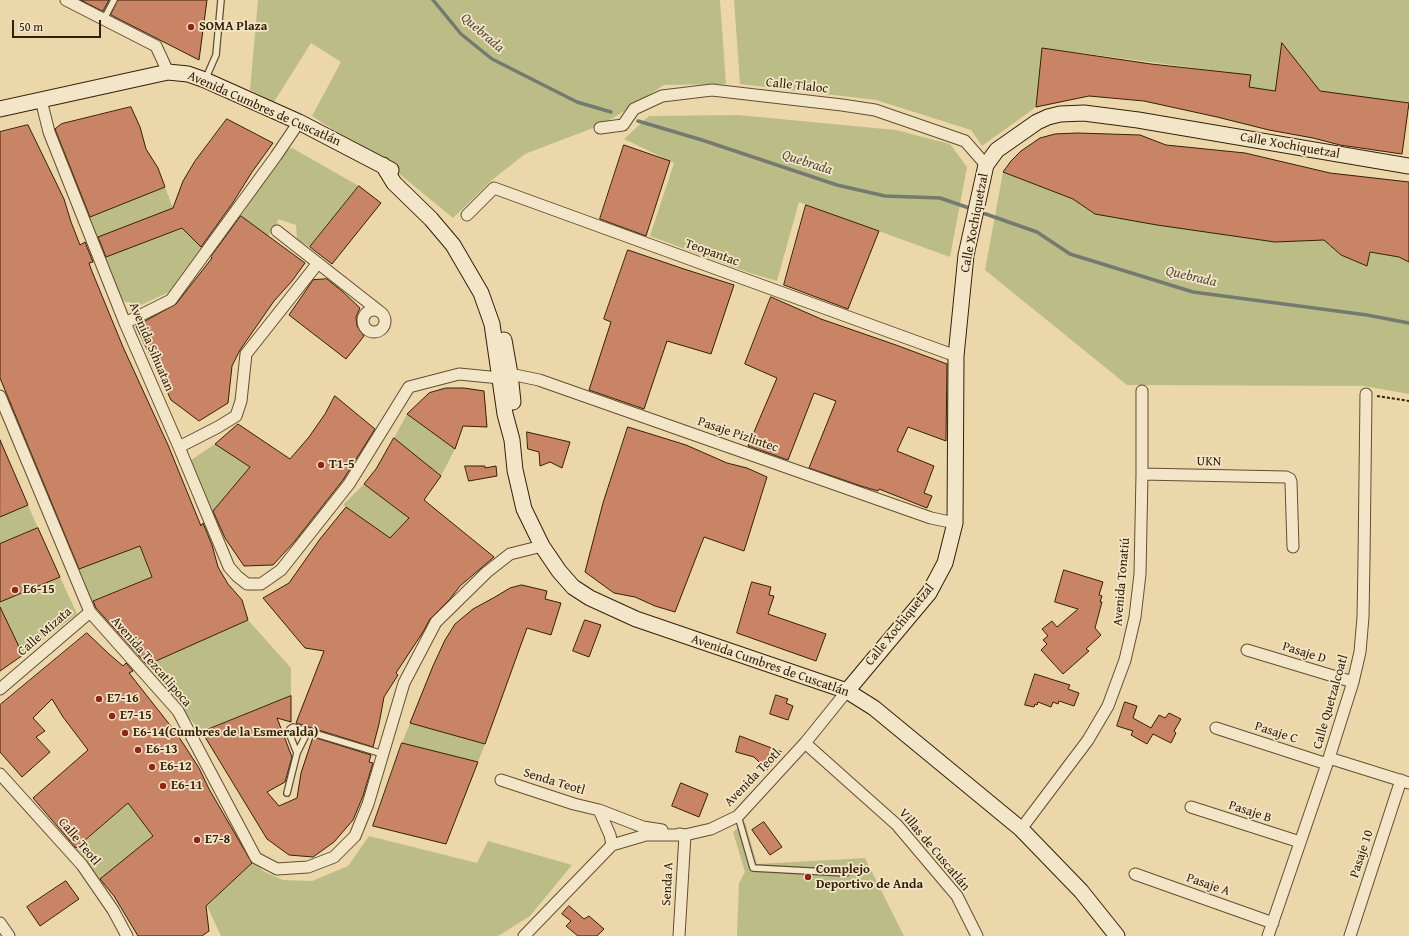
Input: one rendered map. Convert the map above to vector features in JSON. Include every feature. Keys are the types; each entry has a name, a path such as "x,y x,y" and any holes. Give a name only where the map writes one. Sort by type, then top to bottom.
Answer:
{"main road":[{"name":"Avenida Cumbres de Cuscatlán","path":"0,109 168,72 188,74 205,80 299,122 383,165 401,176 439,212 461,239 489,287 500,318 505,376 514,417 512,440 515,470 524,509 542,546 559,572 573,588 590,598 636,619 847,691 874,708 1020,829 1081,891 1117,936"},
{"name":"Calle Xochiquetzal","path":"847,691 929,593 945,563 955,523 956,356 966,255 986,165 996,150 1037,122 1048,117 1060,114 1084,113 1138,120 1409,166"}],"street":[{"path":"66,0 104,18 156,46 168,72"},
{"name":"Calle Tlaloc","path":"600,128 623,125 634,109 662,96 712,90 875,110 965,141 986,165"},
{"name":"Avenida Sihuatan","path":"41,100 49,132 125,323 229,567 247,584 261,584"},
{"path":"125,323 171,300 299,122"},
{"name":"Teopantac","path":"467,215 494,188 956,356"},
{"path":"277,231 379,311"},
{"path":"179,447 236,416 240,401 246,354 318,263"},
{"name":"Pasaje Pizlintec","path":"261,584 281,570 349,484 409,387 459,374 505,376 539,380 931,518 955,523"},
{"path":"1142,391 1142,474"},
{"name":"Calle Quetzalcoatl","path":"1268,936 1328,761 1353,682 1360,652 1363,617 1366,394"},
{"name":"Avenida Tezcatlipoca","path":"0,396 90,612 178,711 256,858 277,869 308,867 334,857 355,836 368,804 404,683 436,622 487,572 510,554 542,546"},
{"name":"UKN","path":"1142,474 1290,479 1293,547"},
{"name":"Avenida Tonatiú","path":"1020,829 1088,740 1108,706 1125,660 1135,617 1140,574 1142,474"},
{"name":"Calle Mizata","path":"0,689 90,612"},
{"name":"Pasaje D","path":"1247,650 1353,682"},
{"name":"Avenida Teotl","path":"524,936 612,845 646,835 685,835 711,829 738,816 805,743 847,691"},
{"name":"Pasaje C","path":"1216,728 1328,761 1405,781"},
{"name":"Villas de Cuscatlán","path":"805,743 897,825 957,896 977,936"},
{"name":"Calle Teotl","path":"0,774 82,865 113,910 127,936"},
{"name":"Senda Teotl","path":"502,780 574,804 599,810 643,826 685,835"},
{"name":"Pasaje 10","path":"1350,936 1405,781"},
{"name":"Pasaje B","path":"1191,807 1300,842"},
{"path":"599,810 610,835 612,845"},
{"name":"Senda A","path":"679,936 685,835"},
{"name":"Pasaje A","path":"1135,874 1273,923"},
{"path":"0,923 9,936"}],"lane":[{"path":"104,18 114,0"},
{"path":"205,80 216,55 221,0"},
{"path":"297,753 290,733 290,729 293,727 383,754"},
{"path":"287,793 297,753 308,731"},
{"path":"738,816 753,868 846,873"}],"path":[{"path":"1366,394 1409,401"}],"green space":[{"path":"258,0 720,0 726,84 664,85 615,117 593,128 525,154 492,180 453,218 391,167 312,116 341,62 311,43 274,102 250,90"},
{"path":"734,0 1409,0 1409,103 1320,91 1275,91 1249,87 1250,75 1042,48 1036,107 982,146 971,130 876,100 740,84"},
{"path":"738,115 896,130 950,144 967,167 950,257 799,202 777,281 750,273 650,236 674,163 624,139 649,116"},
{"path":"292,148 359,186 310,247 297,240 296,225 278,219 277,225 268,236 241,216 285,150"},
{"path":"1003,172 1073,199 1095,214 1324,240 1341,255 1367,266 1371,252 1399,257 1409,262 1409,394 1364,386 1127,385 985,270"},
{"path":"165,187 173,208 96,238 89,217"},
{"path":"182,228 202,248 169,292 141,305 123,301 105,257"},
{"path":"407,414 455,449 441,476 394,438"},
{"path":"215,444 250,467 211,513 191,460"},
{"path":"364,484 409,518 390,538 343,505"},
{"path":"28,505 38,528 0,544 0,517"},
{"path":"140,546 151,577 89,602 76,570"},
{"path":"60,577 77,614 23,655 0,607 0,602"},
{"path":"248,620 291,668 291,696 202,732 142,667"},
{"path":"410,723 485,744 478,762 402,743"},
{"path":"128,803 153,836 99,880 74,851"},
{"name":"Complejo Deportivo de Anda","path":"745,822 757,864 865,858 904,936 737,936 739,883 745,872 733,832"},
{"path":"369,836 477,863 488,841 572,865 530,916 498,936 221,936 207,906 254,861 263,871 283,880 312,881 348,866"}],"building":[{"path":"81,0 109,0 103,11"},
{"path":"118,0 207,0 199,60 111,15"},
{"path":"1282,43 1320,91 1409,103 1402,154 1340,145 1144,101 1089,96 1036,107 1042,48 1151,64 1251,75 1249,87 1275,91"},
{"path":"131,107 140,127 146,149 158,168 165,187 90,217 55,129 61,124"},
{"path":"227,119 273,143 201,247 182,228 106,257 98,237 173,208 183,181 195,161"},
{"path":"28,125 64,199 80,245 85,242 93,262 89,263 91,269 123,347 168,445 201,526 203,523 212,545 218,567 228,584 242,600 248,620 147,665 96,608 93,601 152,577 140,546 79,569 0,378 0,132"},
{"path":"1078,133 1140,135 1166,145 1245,153 1330,173 1409,182 1409,262 1399,257 1370,252 1367,266 1341,255 1324,240 1275,242 1157,225 1095,214 1073,199 1003,172 1021,151 1040,138 1055,134"},
{"path":"624,145 670,161 646,236 600,219"},
{"path":"359,186 381,203 332,264 310,247"},
{"path":"806,205 879,231 848,309 784,285"},
{"path":"241,216 305,263 292,281 274,301 240,350 232,366 228,403 199,421 171,400 136,326 176,304 212,258 211,257"},
{"path":"628,250 734,285 711,354 667,341 644,409 589,390 611,322 604,319"},
{"path":"327,279 360,308 356,317 357,326 364,336 346,359 289,315 313,280"},
{"path":"771,297 821,319 947,364 946,441 908,427 897,451 934,466 924,493 932,496 927,508 879,489 878,491 861,486 809,468 836,401 814,393 788,460 748,446 777,378 745,364"},
{"path":"446,388 464,388 484,391 487,427 463,426 455,449 407,414 429,393"},
{"path":"335,396 375,429 343,480 295,541 273,565 244,566 225,538 213,511 250,467 215,444 238,424 290,459 309,437"},
{"path":"628,427 686,445 727,463 747,468 767,477 744,551 704,537 675,612 655,606 635,597 614,593 585,572 603,503"},
{"path":"527,432 570,442 562,468 550,462 540,466 539,452 528,449"},
{"path":"394,438 441,476 424,500 494,557 460,586 450,599 430,619 396,673 398,675 384,697 373,747 296,723 324,651 305,648 263,598 289,583 320,539 346,507 390,538 409,518 364,484 376,469"},
{"path":"0,440 28,505 0,517"},
{"path":"465,466 485,466 485,468 496,466 497,476 469,481"},
{"path":"38,528 60,577 0,602 0,544"},
{"path":"1064,570 1103,582 1099,595 1102,596 1100,602 1102,602 1095,628 1101,635 1086,649 1089,651 1063,674 1041,650 1047,644 1043,640 1048,636 1042,629 1052,621 1057,627 1078,609 1055,602"},
{"path":"752,582 771,587 769,595 774,596 768,614 826,634 816,661 737,633"},
{"path":"522,585 547,591 545,599 561,603 551,635 527,628 485,744 410,723 433,666 445,640 455,624 473,609 510,588"},
{"path":"0,607 23,655 0,671"},
{"path":"585,620 601,625 589,657 573,651"},
{"path":"87,633 123,666 126,663 133,671 129,673 177,734 199,768 209,789 252,863 206,906 209,931 202,936 138,936 114,896 100,879 153,836 128,803 76,848 33,798 88,750 63,717 52,699 33,718 45,731 36,737 50,752 22,777 0,752 0,705"},
{"path":"1035,674 1070,685 1068,689 1079,693 1074,706 1059,701 1058,704 1053,702 1051,707 1038,702 1034,707 1025,705"},
{"path":"776,695 788,699 786,703 793,706 788,720 770,714"},
{"path":"291,696 291,722 277,718 292,757 285,782 267,792 279,806 297,798 301,773 313,737 371,755 369,762 373,763 363,796 353,820 334,842 313,857 289,855 267,839 202,732"},
{"path":"1125,702 1137,706 1133,718 1151,728 1159,715 1165,718 1169,713 1181,719 1174,731 1176,733 1171,743 1153,734 1147,744 1131,735 1133,731 1117,726"},
{"path":"740,736 782,752 767,770 754,757 736,752"},
{"path":"402,743 478,762 446,844 373,826"},
{"path":"681,783 708,794 699,817 672,806"},
{"path":"764,822 782,847 770,855 752,830"},
{"path":"66,881 79,899 40,926 27,907"},
{"path":"569,906 584,919 589,916 604,929 597,936 578,936 566,926 571,921 562,914"}],"waterway":[{"name":"Quebrada","path":"433,0 461,34 492,59 577,102 611,112"},
{"name":"Quebrada","path":"638,121 702,140 837,185 885,196 940,198 972,209"},
{"name":"Quebrada","path":"980,212 1037,232 1070,254 1193,292 1367,315 1409,323"}],"place":[{"name":"SOMA Plaza","path":"191,27"},
{"name":"T1-5","path":"321,465"},
{"name":"E6-15","path":"15,590"},
{"name":"E7-16","path":"99,699"},
{"name":"E7-15","path":"112,716"},
{"name":"E6-14(Cumbres de la Esmeralda)","path":"125,733"},
{"name":"E6-13","path":"138,750"},
{"name":"E6-12","path":"152,767"},
{"name":"E6-11","path":"163,786"},
{"name":"E7-8","path":"197,840"},
{"name":"Complejo Deportivo de Anda","path":"808,877"}]}
